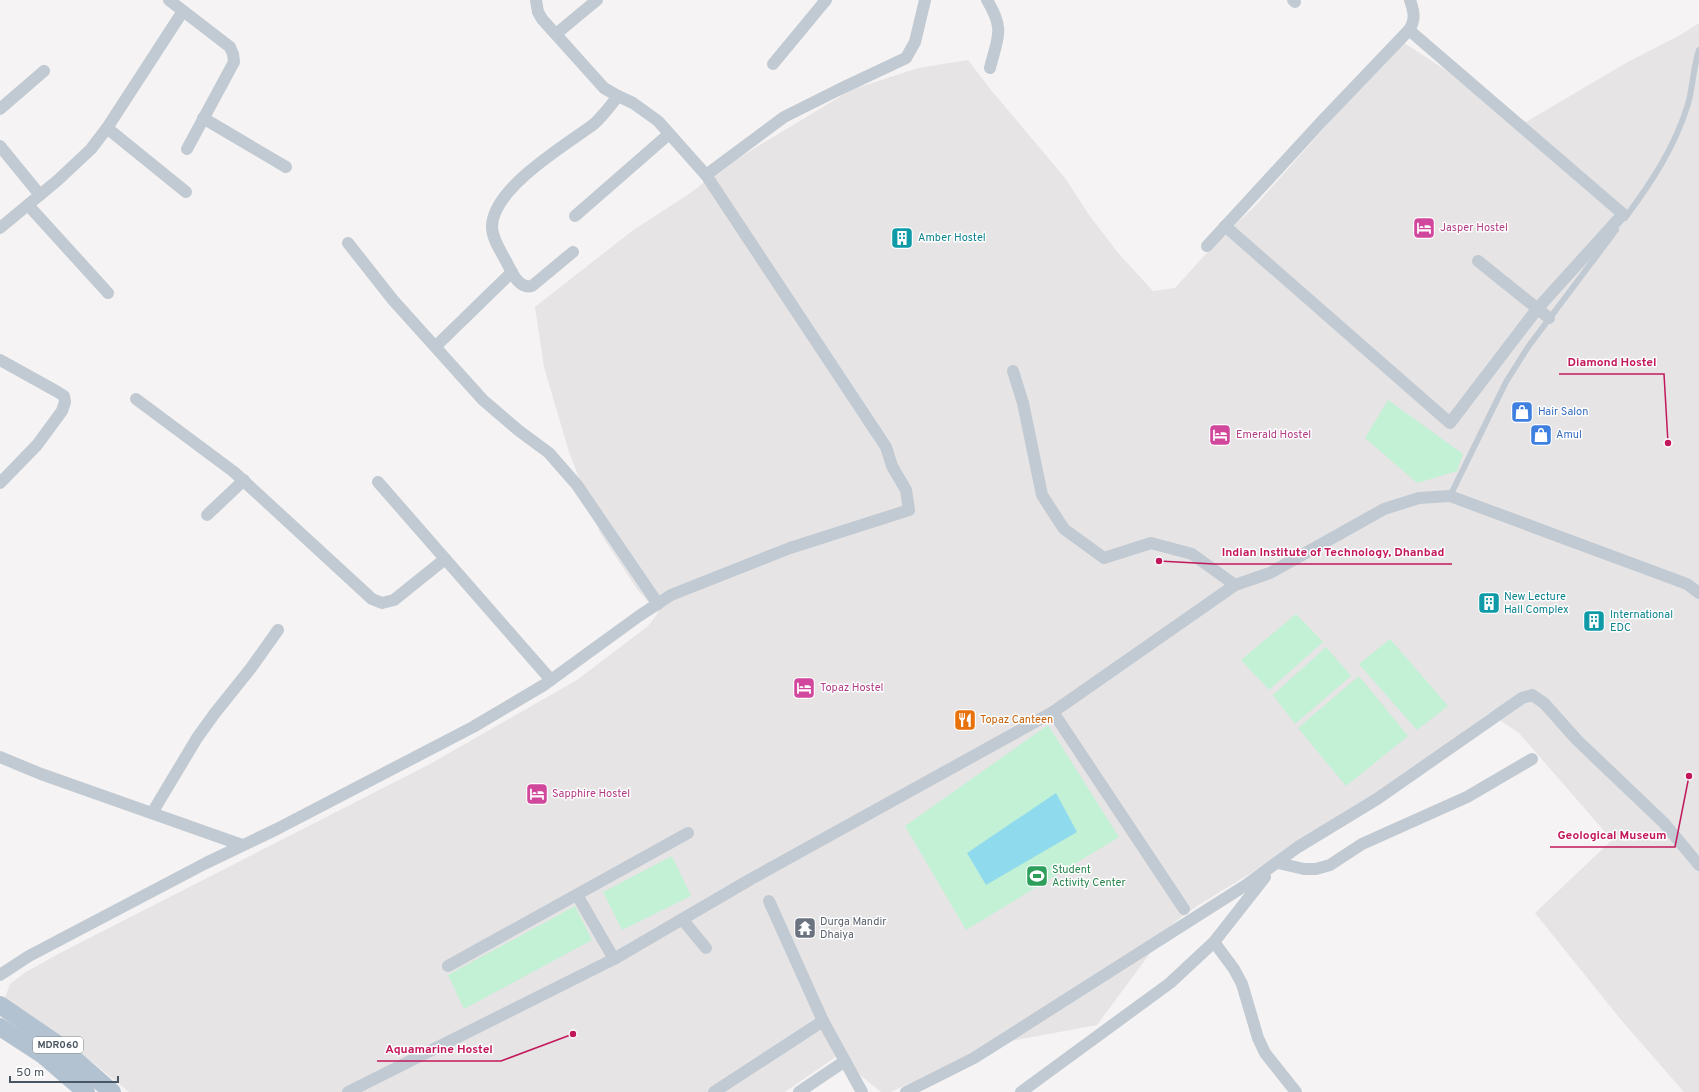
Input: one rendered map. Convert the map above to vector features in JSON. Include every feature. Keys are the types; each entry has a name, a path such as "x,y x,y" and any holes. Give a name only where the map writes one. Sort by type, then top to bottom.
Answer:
{"main road":[{"name":"MDR060","path":"0,1005 57,1044 112,1092"},
{"name":"MDR060","path":"0,1027 43,1055 86,1092"}],"street":[{"path":"169,0 230,47 234,62 187,149"},
{"path":"0,975 29,956 473,727 551,680 671,595 790,548 910,510 906,490 892,466 886,447 706,175 658,121 604,88 538,12 536,0"},
{"path":"556,34 597,0"},
{"path":"773,64 826,0"},
{"path":"706,175 784,117 906,58 915,42 925,0"},
{"path":"987,0 996,15 999,26 990,68"},
{"path":"1207,246 1322,121 1409,30 1415,15 1410,0"},
{"path":"0,228 40,195 90,148 107,128 182,11"},
{"path":"1225,226 1450,423 1537,309 1623,214 1409,30"},
{"path":"0,109 44,71"},
{"path":"573,252 532,286 527,287 521,284 512,272 494,237 492,228 499,205 522,177 596,122 618,96"},
{"path":"203,118 286,167"},
{"path":"107,128 186,192"},
{"path":"575,216 669,134"},
{"path":"0,146 40,195"},
{"path":"28,204 108,293"},
{"path":"348,243 393,300 483,400 518,430 549,453 578,485 658,604"},
{"path":"1478,261 1549,318"},
{"path":"436,346 512,272"},
{"path":"0,360 64,396 65,402 62,411 37,445 0,483"},
{"path":"1013,371 1023,403 1042,495 1064,529 1104,558 1151,543 1192,554 1235,585"},
{"path":"136,399 244,480 372,598 382,603 394,600 445,559"},
{"path":"207,515 244,480"},
{"path":"378,482 551,680"},
{"path":"348,1092 614,958 758,875 1053,712 1235,585 1270,573 1384,508 1419,498 1450,496 1687,584 1699,593"},
{"path":"152,813 197,738 278,630"},
{"path":"906,1092 974,1058 1275,866 1298,847 1377,800 1528,695 1537,697 1544,703 1577,740 1664,823 1699,865"},
{"path":"1053,712 1184,909"},
{"path":"0,757 41,774 242,845"},
{"path":"1275,866 1316,869 1330,865 1362,844 1467,798 1532,759"},
{"path":"448,966 688,833"},
{"path":"1021,1092 1170,982 1214,942 1275,866"},
{"path":"577,895 614,958"},
{"path":"769,901 823,1021 862,1092"},
{"path":"682,919 706,948"},
{"path":"1214,942 1242,984 1258,1038 1265,1053 1296,1092"},
{"path":"714,1092 823,1021"},
{"path":"799,1092 845,1061"}],"lane":[{"path":"1450,496 1506,382 1528,347 1650,184 1676,138 1688,103 1699,50"}],"shaded area":[{"path":"1699,23 1699,1092 1684,1092 1622,1021 1535,913 1612,840 1519,733 1489,713 1354,810 1197,906 1171,925 1097,1025 989,1045 891,1092 881,1092 837,1056 785,1092 129,1092 92,1062 55,1037 5,998 10,984 26,972 60,953 430,764 577,680 648,626 658,613 637,589 600,533 569,452 544,367 535,307 632,231 689,194 727,165 851,90 918,68 968,60 991,90 1065,178 1089,215 1118,253 1153,291 1175,288 1214,245 1257,204 1401,41 1526,122 1626,63 1682,34"}],"green space":[{"path":"1388,400 1463,454 1457,471 1417,483 1365,438"},
{"path":"1296,614 1323,642 1269,690 1241,660"},
{"path":"1390,639 1448,706 1417,730 1359,664"},
{"path":"1326,647 1351,676 1295,724 1273,695"},
{"path":"1359,676 1408,736 1346,786 1298,728"},
{"path":"1048,725 1119,837 966,930 905,826"},
{"path":"672,856 691,896 622,930 603,892"},
{"path":"575,906 592,940 464,1009 448,975"}],"water":[{"path":"1056,793 1077,832 986,885 967,853"}],"place":[{"name":"Jasper Hostel","path":"1424,228"},
{"name":"Amber Hostel","path":"902,238"},
{"name":"Hair Salon","path":"1522,412"},
{"name":"Emerald Hostel","path":"1220,435"},
{"name":"Amul","path":"1541,435"},
{"name":"Diamond Hostel","path":"1668,443"},
{"name":"Indian Institute of Technology, Dhanbad","path":"1159,561"},
{"name":"New Lecture Hall Complex","path":"1489,603"},
{"name":"International EDC","path":"1594,621"},
{"name":"Topaz Hostel","path":"804,688"},
{"name":"Topaz Canteen","path":"965,720"},
{"name":"Geological Museum","path":"1689,776"},
{"name":"Sapphire Hostel","path":"537,794"},
{"name":"Student Activity Center","path":"1037,876"},
{"name":"Durga Mandir Dhaiya","path":"805,928"},
{"name":"Aquamarine Hostel","path":"573,1034"}]}
